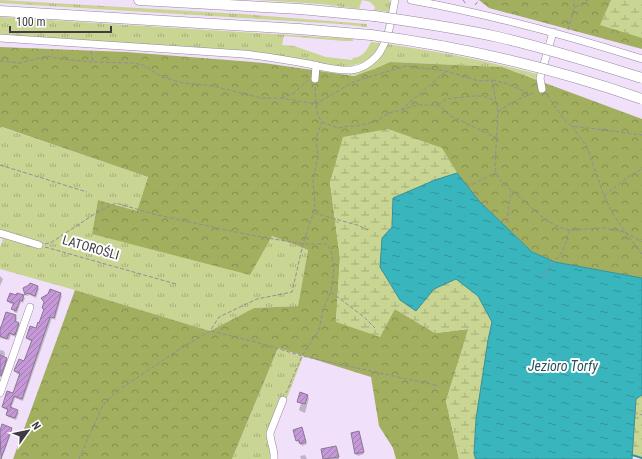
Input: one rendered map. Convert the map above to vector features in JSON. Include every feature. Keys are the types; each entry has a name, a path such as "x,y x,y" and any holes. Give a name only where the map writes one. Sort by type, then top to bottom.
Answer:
{"highway":[{"path":"139,0 300,9 374,16 431,24 496,36 578,57 642,78"},
{"path":"0,11 299,29 371,35 442,46 503,58 569,75 642,99"}],"street":[{"path":"0,38 266,56 316,66 350,70 364,66 372,61 381,50 386,39 394,0"},
{"path":"411,0 553,32 642,59"},
{"path":"542,88 540,78 553,32"},
{"path":"314,79 316,66"},
{"path":"0,233 39,245"},
{"path":"0,393 30,307"},
{"path":"274,459 274,450 270,433 283,400"}],"path":[{"path":"566,36 574,8 574,0"},
{"path":"574,8 588,0"},
{"path":"90,44 93,62"},
{"path":"0,61 21,63 47,56 93,62 134,63 143,65 162,77 183,83 213,86 261,98 281,98 316,104 353,82 406,66 446,71 480,81 492,80 508,84 530,94 511,103 498,112"},
{"path":"401,110 446,71"},
{"path":"281,98 294,93 307,80 314,79 318,116 322,122 338,128 357,126 377,121 388,113 418,105 438,106 451,116 497,138"},
{"path":"492,80 498,112 495,165 496,172 501,181 542,218 556,226 569,230 603,228 625,232 642,242"},
{"path":"542,88 567,123 572,126 587,147 604,196 613,214 642,254"},
{"path":"438,106 446,99 472,96 484,96 495,102"},
{"path":"79,459 103,405 117,391 210,331 219,317 257,299 292,292 302,244 315,208 313,180 318,156 316,138 322,122"},
{"path":"572,126 642,135"},
{"path":"0,165 87,192"},
{"path":"604,196 628,177 642,169"},
{"path":"467,187 496,172"},
{"path":"507,222 511,190"},
{"path":"39,245 52,242 96,213 116,203 157,215 250,235 302,244 327,244 331,251 334,268 331,292 323,309 318,330 302,356 283,400"},
{"path":"313,213 357,225 368,230"},
{"path":"542,277 544,278 550,265 555,262 564,249 569,230"},
{"name":"LATOROŚLI","path":"39,245 176,284"},
{"path":"331,292 364,317 375,328"},
{"path":"210,331 256,342 302,356 439,386"},
{"path":"634,412 642,415"}],"green space":[{"path":"0,0 242,14 367,24 367,27 340,24 0,3"},
{"path":"256,0 362,0 359,9 321,4"},
{"path":"362,0 389,0 391,4 389,12 374,10 375,7 370,2"},
{"path":"479,0 642,0 642,49 489,8"},
{"path":"611,0 642,0 642,38 600,25"},
{"path":"0,17 353,39 353,41 344,41 284,36 282,45 294,46 326,57 352,60 353,58 364,53 371,42 381,43 369,59 361,63 345,67 266,53 0,35"},
{"path":"387,44 444,53 500,65 537,74 538,80 502,67 390,62 361,74 343,74 359,72 375,63"},
{"path":"0,47 126,52 264,63 354,76 390,62 502,67 642,119 642,278 555,262 532,252 479,201 457,173 441,148 330,182 340,258 336,322 395,309 435,333 469,329 446,401 459,459 396,459 393,448 379,426 371,377 278,348 232,459 13,459 75,290 210,331 254,308 298,306 308,250 272,236 250,275 92,234 98,200 137,211 148,177 2,127 0,128"},
{"path":"1,127 148,177 137,211 98,200 92,234 272,236 308,250 298,306 254,308 210,331 0,269 0,247 3,239 0,238"},
{"name":"Jezioro Torfy","path":"388,129 442,148 457,173 479,201 532,252 555,262 642,278 642,459 632,455 632,459 459,459 446,401 468,329 435,333 395,309 380,337 336,322 340,258 330,182 343,137"},
{"path":"278,348 303,357 287,398 283,397 267,437 271,444 272,459 232,459"}],"water":[{"name":"Jezioro Torfy","path":"457,173 479,201 532,252 555,262 642,278 642,395 636,399 632,459 476,459 474,454 476,419 492,322 478,296 456,279 434,289 416,311 400,300 380,267 382,238 392,227 393,198 435,180"}],"building":[{"path":"30,283 38,286 35,296 28,293 25,295 23,288"},
{"path":"50,289 61,293 54,318 50,317 22,399 14,396 10,407 18,410 15,418 6,415 8,409 2,407 7,391 13,393 20,373 14,371 15,368 19,359 24,361 32,340 26,338 30,326 36,328 38,322 39,323 44,309 42,308 44,302 41,298 48,294"},
{"path":"10,293 24,295 22,301 20,300 16,311 11,309 14,303 7,301"},
{"path":"6,312 16,315 15,321 19,323 15,335 9,333 7,339 0,336 0,327"},
{"path":"0,355 7,358 1,376 0,376"},
{"path":"300,392 308,395 305,404 297,402"},
{"path":"2,424 12,428 1,459 0,431"},
{"path":"302,427 306,442 300,444 299,440 296,441 293,430"},
{"path":"359,431 364,452 355,454 351,433"},
{"path":"336,446 339,457 323,459 321,449"}],"waterway":[{"path":"632,455 642,458"}]}
